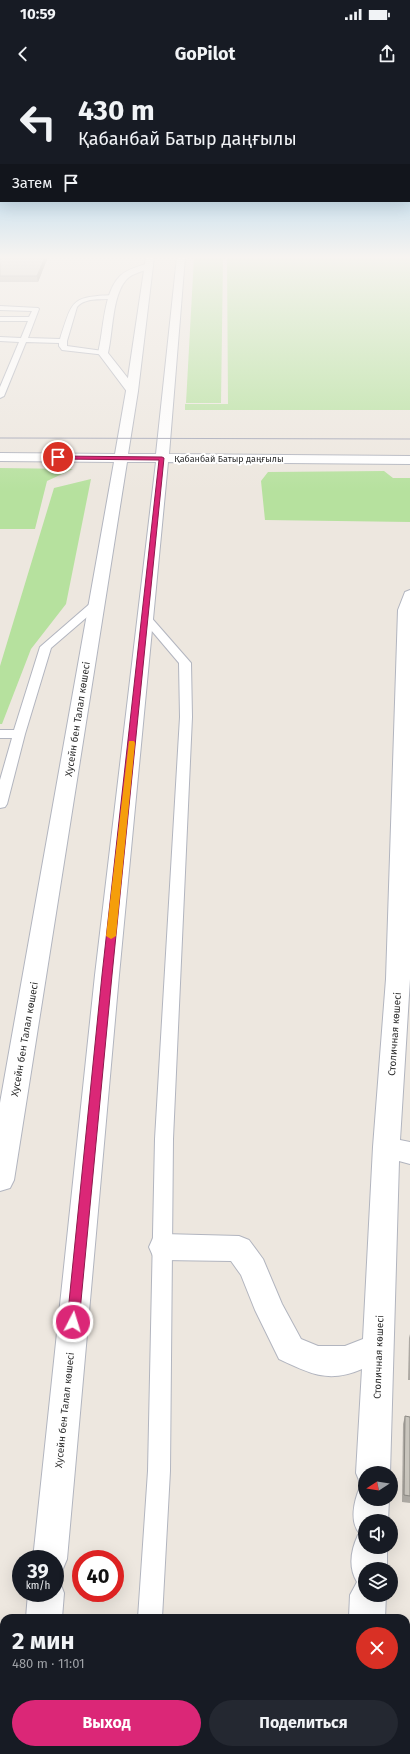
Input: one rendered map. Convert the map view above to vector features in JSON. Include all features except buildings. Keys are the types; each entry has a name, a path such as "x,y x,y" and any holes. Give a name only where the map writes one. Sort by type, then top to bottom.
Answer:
{"street":[{"path":"108,335 103,353 132,391"},
{"name":"Хусейн бен Талал көшесі","path":"0,1180 132,391 138,335"},
{"name":"Хусейн бен Талал көшесі","path":"51,1550 107,975 174,335"},
{"name":"Қабанбай Батыр даңғылы","path":"0,457 410,460"},
{"name":"Столичная көшесі","path":"373,1466 378,1347 398,1150 398,979 406,610 410,595"},
{"path":"163,1247 239,1249 254,1268 270,1310 290,1349 317,1361 346,1362 378,1347"},
{"path":"44,1614 45,1602"},
{"path":"368,1602 368,1614"}],"lane":[{"path":"0,396 7,367 25,335"},
{"path":"65,335 63,346 66,348 103,353"},
{"path":"0,340 63,341"},
{"path":"0,804 19,734 46,647 97,603"},
{"path":"145,617 185,663 186,717 164,1139 159,1471 150,1614"},
{"path":"0,734 19,734"}],"green space":[{"path":"190,335 222,335 221,403 186,403"},
{"path":"228,335 410,335 410,410 185,410 185,404 228,404"},
{"path":"0,468 73,469 47,481 35,529 0,529"},
{"path":"384,471 393,478 410,478 410,522 265,520 261,481 268,472"},
{"path":"91,479 66,604 31,649 2,724 0,724 0,666 54,488"}],"tram line":[{"path":"0,438 410,439"}],"slow traffic":[{"path":"111,936 132,743"}],"route":[{"path":"58,457 162,458 107,975 73,1322"}]}
